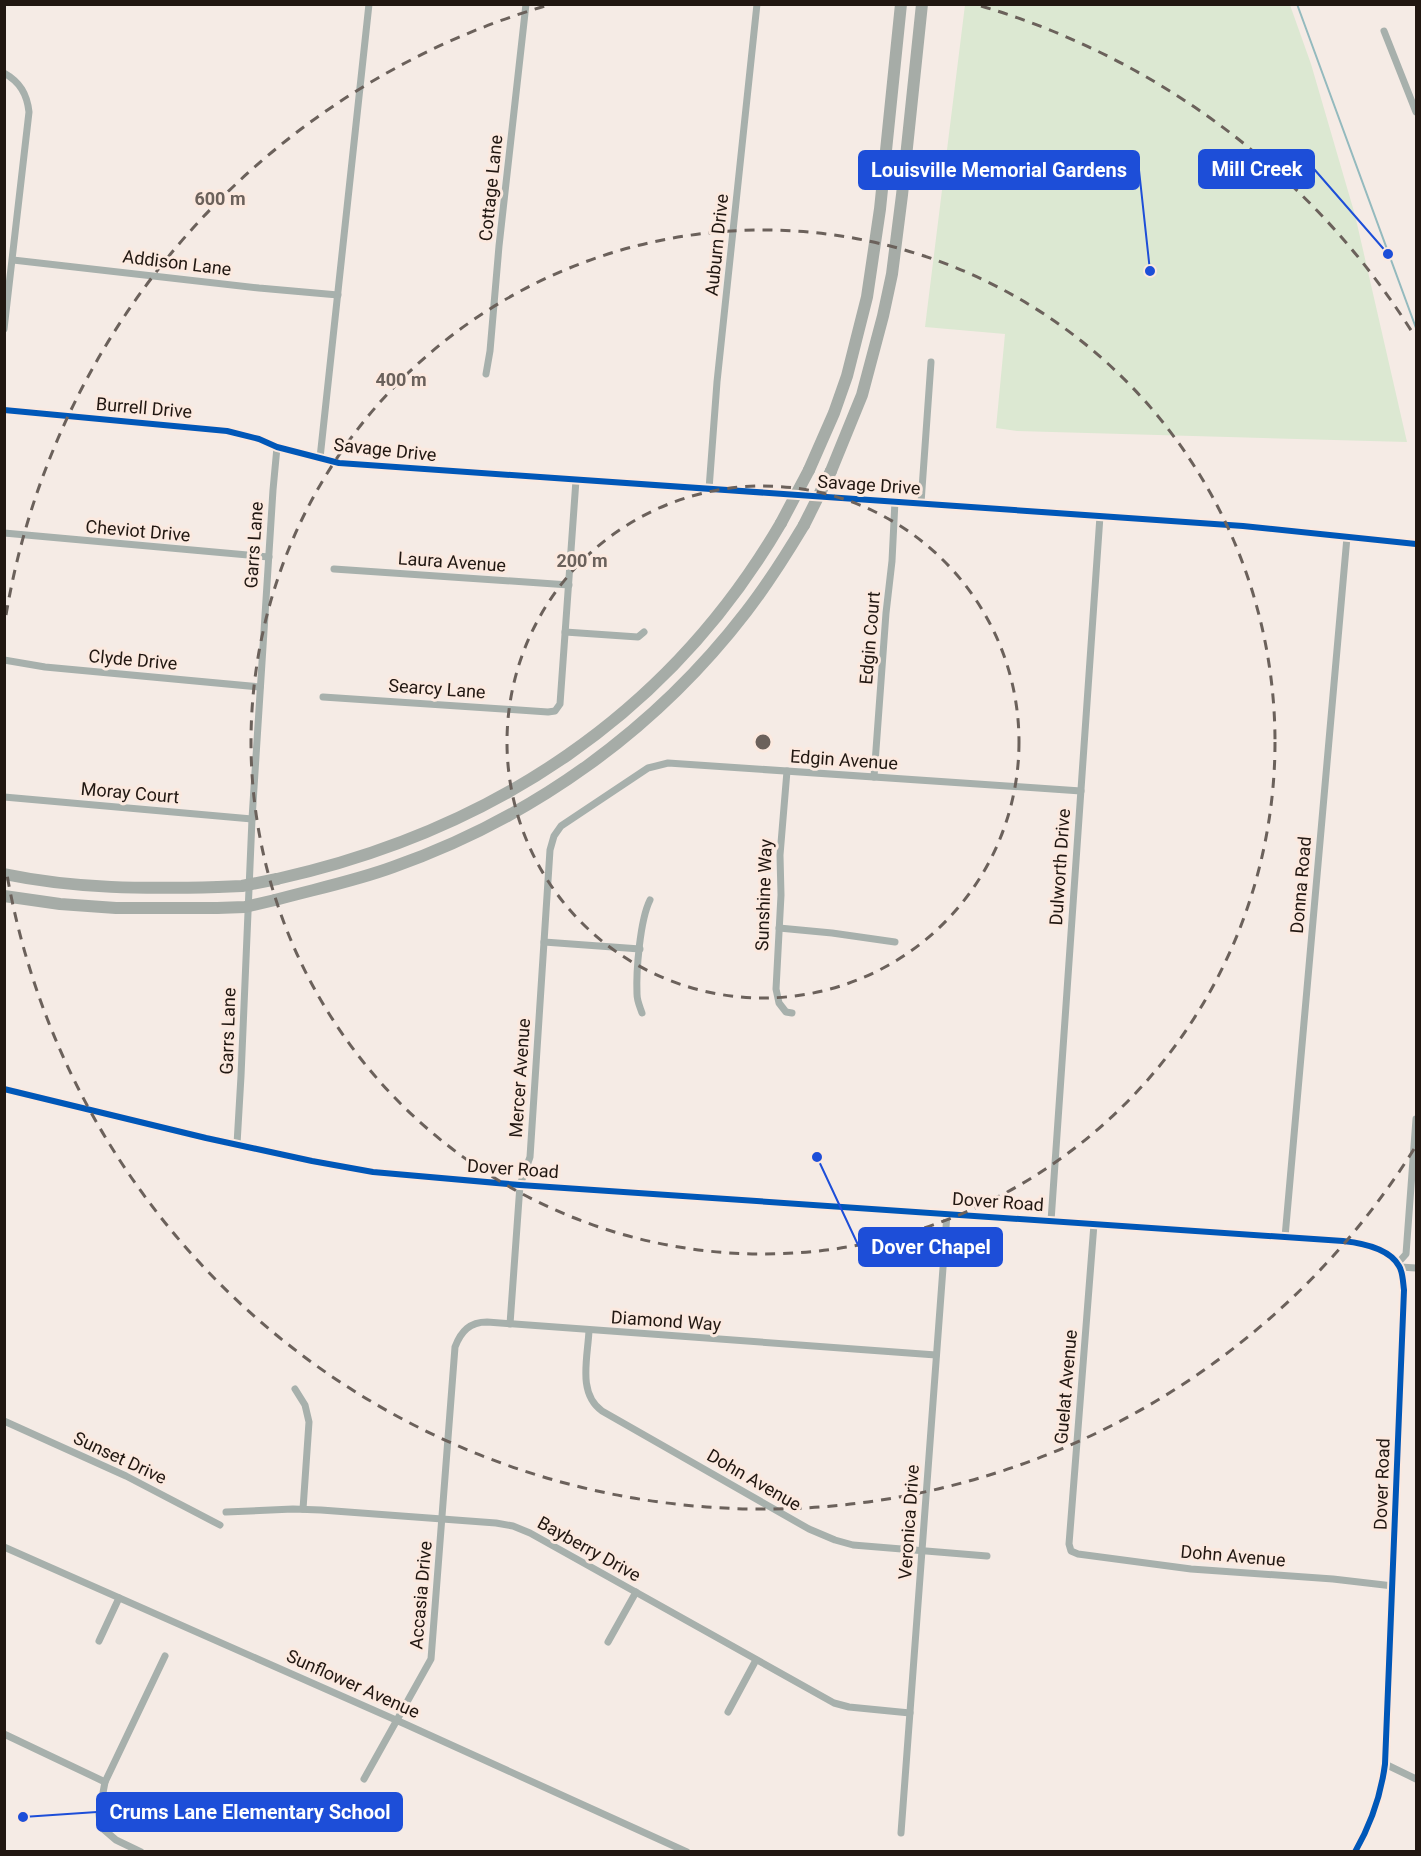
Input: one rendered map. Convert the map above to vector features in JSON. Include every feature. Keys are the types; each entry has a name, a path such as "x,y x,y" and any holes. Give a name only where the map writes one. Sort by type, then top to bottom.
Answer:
{"highway":[{"path":"4,874 107,888 242,886 278,879 378,851 438,828 494,801 530,780 572,753 643,695 688,650 729,601 766,549 809,470 834,413 847,376 867,297 880,209 902,4"},
{"path":"4,896 60,904 116,908 245,907 343,883 384,870 455,842 513,814 592,763 662,705 706,660 760,594 804,525 831,471 862,395 890,285 922,4"}],"street":[{"path":"278,447 320,458 369,4"},
{"name":"Cottage Lane","path":"486,374 526,4"},
{"name":"Auburn Drive","path":"709,489 717,382 757,4"},
{"path":"1384,31 1416,112"},
{"path":"4,73 13,78 23,90 29,112 13,260 7,283 4,329"},
{"name":"Addison Lane","path":"13,260 338,295"},
{"path":"921,503 932,362"},
{"name":"Burrell Drive","path":"4,410 227,431 259,439 278,447"},
{"name":"Garrs Lane","path":"237,1144 242,1076 252,819 278,447"},
{"name":"Savage Drive","path":"320,458 349,464 1243,526 1416,544"},
{"path":"576,480 565,632 638,637 644,632"},
{"name":"Edgin Court","path":"874,777 895,501"},
{"name":"Dulworth Drive","path":"1051,1221 1100,516"},
{"name":"Cheviot Drive","path":"4,534 269,557"},
{"name":"Donna Road","path":"1285,1237 1347,537"},
{"name":"Laura Avenue","path":"334,570 569,585"},
{"name":"Searcy Lane","path":"323,697 555,711 560,704 565,632"},
{"name":"Clyde Drive","path":"4,660 45,667 260,687"},
{"name":"Edgin Avenue","path":"555,834 572,817 640,773 657,764 668,763 1081,791"},
{"name":"Sunshine Way","path":"787,771 781,845 776,989 777,998 786,1012 792,1013"},
{"name":"Moray Court","path":"4,797 252,819"},
{"name":"Mercer Avenue","path":"510,1324 520,1185 530,1157 550,850 555,834"},
{"path":"642,1013 637,993 640,949 643,917 650,900"},
{"path":"779,928 895,942"},
{"path":"544,942 640,949"},
{"name":"Dover Road","path":"4,1089 312,1161 373,1172 520,1185 1285,1237 1358,1243 1378,1249 1399,1266 1404,1290 1394,1586 1386,1764 1374,1813 1355,1851"},
{"path":"1416,1119 1414,1186 1406,1254 1399,1266 1416,1268"},
{"name":"Veronica Drive","path":"901,1833 947,1214"},
{"name":"Guelat Avenue","path":"1071,1551 1069,1544 1094,1224"},
{"name":"Diamond Way","path":"451,1397 455,1347 462,1333 472,1324 479,1322 936,1355"},
{"name":"Dohn Avenue","path":"589,1330 586,1386 590,1400 602,1412 820,1534 853,1545 987,1556"},
{"path":"295,1389 305,1405 309,1422 303,1509"},
{"name":"Accasia Drive","path":"364,1779 431,1659 451,1397"},
{"name":"Sunset Drive","path":"4,1421 126,1476 220,1525"},
{"name":"Bayberry Drive","path":"226,1512 303,1509 504,1524 522,1529 834,1703 849,1707 910,1713"},
{"name":"Sunflower Avenue","path":"4,1547 687,1851"},
{"name":"Dohn Avenue","path":"1071,1551 1078,1554 1191,1569 1333,1579 1394,1586"},
{"path":"608,1642 636,1592"},
{"path":"99,1641 119,1598"},
{"path":"141,1851 116,1840 100,1824 99,1814 105,1782 165,1656"},
{"path":"728,1712 756,1660"},
{"path":"4,1734 105,1782"},
{"path":"1386,1764 1416,1779"}],"green space":[{"path":"965,5 1290,5 1311,64 1355,215 1407,442 1017,431 996,428 1005,334 925,327"}],"waterway":[{"path":"1297,4 1416,328"}],"cycle path":[{"path":"4,410 227,431 339,463 1243,526 1416,544"},
{"path":"4,1089 206,1138 373,1172 520,1185 1343,1241 1366,1245 1382,1251 1395,1260 1399,1266 1404,1290 1385,1764 1374,1809 1355,1852"}],"place":[{"name":"Mill Creek","path":"1388,254"},
{"name":"Louisville Memorial Gardens","path":"1150,271"},
{"name":"Dover Chapel","path":"817,1157"},
{"name":"Crums Lane Elementary School","path":"23,1817"}]}
